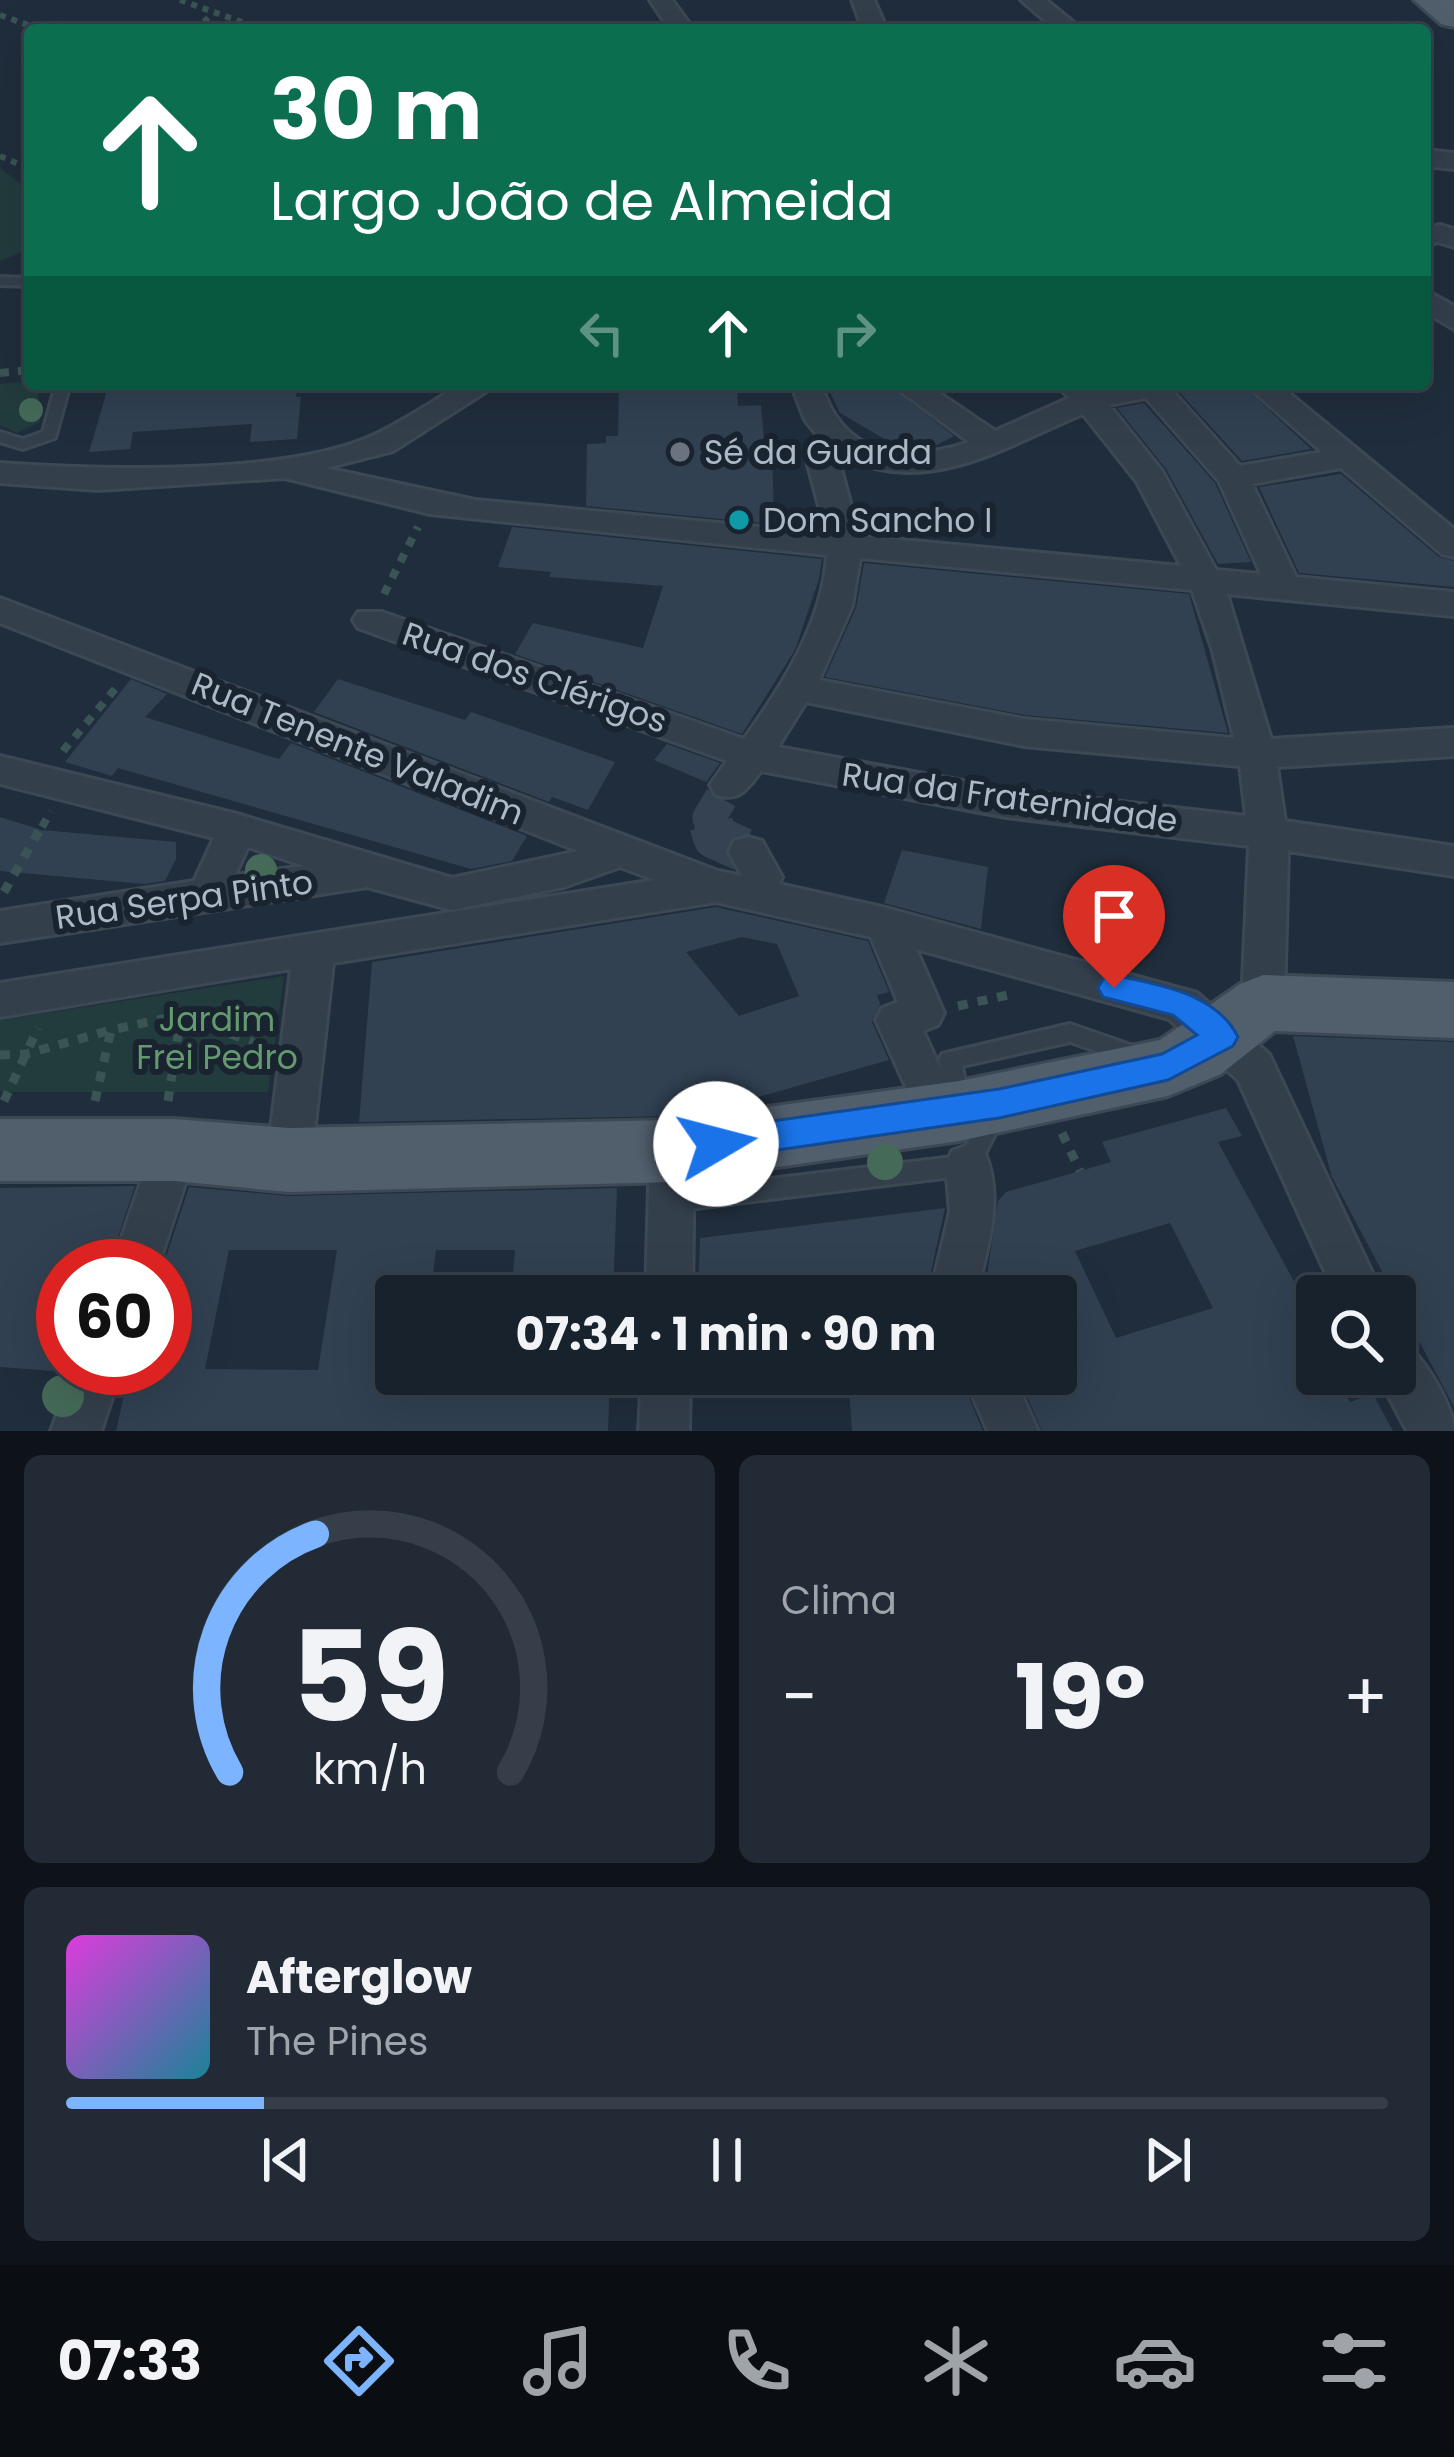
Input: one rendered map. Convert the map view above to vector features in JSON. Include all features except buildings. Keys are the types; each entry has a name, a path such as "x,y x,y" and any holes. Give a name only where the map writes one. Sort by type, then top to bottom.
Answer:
{"main road":[{"path":"1432,0 1454,16"},
{"path":"0,1150 174,1150 289,1160 672,1176 966,1123 1218,1036 1454,1010"}],"street":[{"path":"1032,0 1063,24"},
{"path":"0,473 98,480 285,468 382,444 473,390"},
{"path":"807,390 811,406 842,447 898,467 942,463 992,443 1081,392 1158,490 1223,631 1255,753 1267,833 1218,1036"},
{"path":"915,390 992,443"},
{"path":"1165,390 1233,477 1283,586"},
{"path":"1268,390 1454,547"},
{"path":"741,771 799,688 838,590 845,549 822,457 842,447"},
{"path":"1233,477 1343,458"},
{"path":"285,468 430,504 845,549 1454,604"},
{"name":"Rua Tenente Valadim","path":"0,610 140,659 618,852 735,890 1182,1004 1254,1067 1350,1275"},
{"name":"Rua dos Clérigos","path":"370,620 741,771"},
{"path":"799,688 937,722 1255,753 1454,742"},
{"path":"0,770 237,829 452,894 564,872 618,852"},
{"name":"Rua da Fraternidade","path":"741,771 1267,833 1454,861"},
{"path":"207,894 237,829"},
{"path":"0,1000 735,890 762,877 748,852"},
{"name":"Rua Serpa Pinto","path":"0,927 369,872"},
{"path":"886,925 923,1013 897,1020 966,1123 974,1212 958,1275"},
{"path":"289,1160 314,950"},
{"path":"144,1239 174,1150"},
{"path":"670,1275 672,1176"},
{"path":"76,1431 89,1395"},
{"path":"664,1431 665,1395"},
{"path":"997,1395 1013,1431"},
{"path":"1414,1395 1434,1431"}],"lane":[{"path":"0,437 23,444 50,435 61,390"}],"path":[{"path":"180,0 207,19"},
{"name":"Rua dos Clérigos","path":"370,620 430,504"},
{"path":"0,898 52,783 140,659"},
{"path":"157,974 160,995 181,1015 274,1050 302,1047"},
{"path":"0,1114 46,1013 47,992"},
{"path":"0,1055 26,1054 181,1015"},
{"path":"174,1150 167,1092 181,1015"},
{"path":"82,1150 111,1030"}],"green space":[{"path":"0,168 24,186 24,251 0,261"},
{"path":"24,382 24,390 38,390 40,422 17,433 0,425 0,384"},
{"name":"Jardim Frei Pedro","path":"284,976 268,1092 0,1092 0,1020"}],"tunnel":[{"path":"711,824 709,818 729,785"},
{"path":"711,824 715,837 748,852"}],"place":[{"name":"Sé da Guarda","path":"680,452"},
{"name":"Dom Sancho I","path":"739,520"}],"route":[{"path":"716,1144 999,1104 1168,1066 1222,1037 1182,1004 1114,988"}]}
